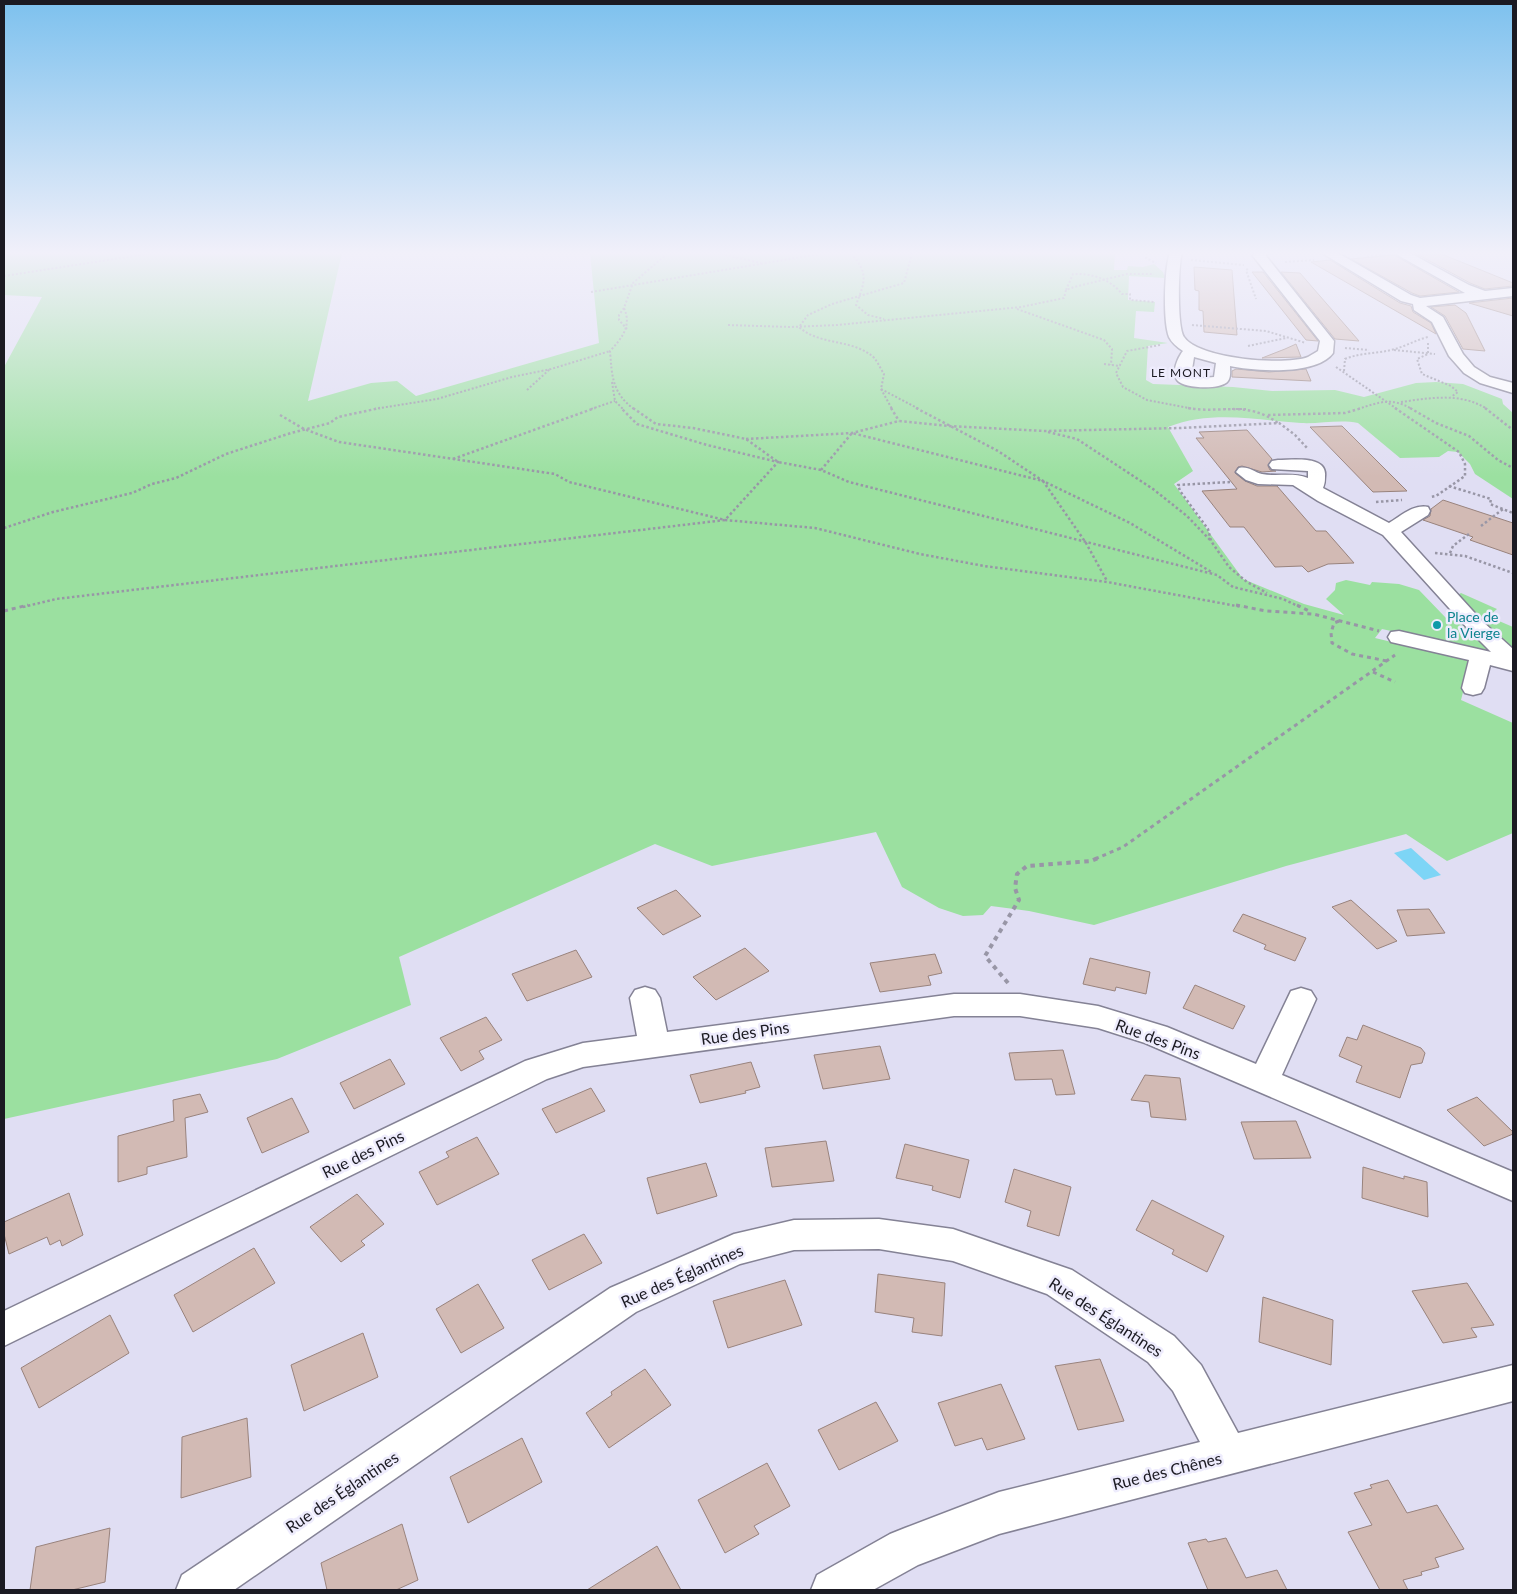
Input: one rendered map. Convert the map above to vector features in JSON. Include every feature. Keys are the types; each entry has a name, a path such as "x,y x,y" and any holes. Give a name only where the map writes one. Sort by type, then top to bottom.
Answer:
{"street":[{"path":"1175,327 1175,335 1180,342 1193,352 1226,361 1284,365 1319,358 1327,352 1329,346 1327,341 1317,327"},
{"path":"1442,327 1456,356 1469,370 1485,380 1513,388"},
{"path":"1193,352 1188,354 1184,364 1183,378 1189,382 1217,382 1222,380 1222,365 1226,361"},
{"path":"1278,466 1311,466 1318,469 1316,484 1310,488"},
{"path":"1253,476 1298,480 1324,498 1390,531 1475,625 1513,662"},
{"path":"1390,531 1424,504"},
{"path":"1407,639 1480,657 1513,662"},
{"path":"1473,688 1480,657"},
{"path":"645,998 654,1046"},
{"path":"1264,1081 1301,999"},
{"name":"Rue des Pins","path":"4,1329 536,1070 584,1055 954,1005 1020,1005 1098,1018 1147,1033 1513,1187"},
{"name":"Rue des Églantines","path":"197,1590 623,1300 734,1250 794,1235 879,1234 953,1245 1059,1282 1161,1348 1187,1378 1228,1455"},
{"name":"Rue des Chênes","path":"832,1590 905,1549 999,1513 1513,1383"}],"path":[{"path":"799,327 809,336 847,344 872,355 884,374 881,389 898,421"},
{"path":"1067,327 1104,340 1112,349 1111,365"},
{"path":"1219,327 1266,331 1286,338 1247,346"},
{"path":"4,528 53,512 132,493 152,484 176,478 226,454 304,429 330,423 338,416 392,404 437,399 512,377 551,369 610,351 627,329"},
{"path":"1391,350 1428,337 1428,354"},
{"path":"1180,342 1127,351 1116,373 1123,387 1147,400 1200,410 1243,408 1267,415 1295,436"},
{"path":"1344,372 1345,360 1357,353 1369,350 1391,350 1456,356"},
{"path":"610,351 615,401 637,424 707,445 821,470 849,482 1217,575"},
{"path":"1428,354 1417,359 1422,374 1451,386 1458,392 1451,397"},
{"path":"1319,358 1344,372 1459,452 1465,464 1465,476 1424,504"},
{"path":"1104,364 1120,366"},
{"path":"527,390 551,369"},
{"path":"612,382 626,403 656,424 693,428 746,439 852,433 898,421 949,426 1044,431 1180,428 1279,423"},
{"path":"881,389 998,451 1043,482 1130,523 1233,586 1273,596"},
{"path":"1267,415 1345,413 1384,401 1400,402 1451,397 1473,401 1497,416 1513,430"},
{"path":"452,459 615,401"},
{"path":"1400,402 1436,423 1469,436 1498,460 1513,468"},
{"path":"280,415 304,429 339,442 555,474 569,482 725,520 816,528 920,554 984,566 1107,582 1266,610 1314,614"},
{"path":"1020,1005 1012,988 985,956 994,940 1012,918 1019,900 1015,888 1017,874 1027,866 1091,861 1123,846 1387,661 1407,639 1314,614 1247,582 1229,567 1212,541 1187,516 1152,489 1077,439 1044,431"},
{"path":"821,470 852,433"},
{"path":"852,433 1043,482 1086,543 1107,582"},
{"path":"746,439 778,462"},
{"path":"4,611 56,599 725,520 778,462"},
{"path":"1212,541 1208,529 1180,491 1178,484 1253,476"},
{"path":"1449,486 1491,499 1490,504 1513,513"},
{"path":"1350,510 1361,504 1404,500"},
{"path":"1480,526 1503,509"},
{"path":"1450,553 1452,546 1469,534"},
{"path":"1413,555 1450,553 1513,573"},
{"path":"1341,621 1334,623 1331,633 1332,643 1352,654 1387,661"},
{"path":"1373,671 1394,682"}],"green space":[{"path":"26,327 325,327 308,401 371,383 397,381 416,396 599,343 597,327 1135,327 1134,338 1168,343 1148,346 1146,380 1153,384 1233,387 1272,391 1335,390 1364,397 1416,383 1463,384 1502,399 1503,404 1513,413 1513,499 1475,474 1470,464 1458,452 1448,451 1439,457 1400,458 1358,423 1344,421 1301,423 1218,417 1185,422 1168,427 1193,471 1174,484 1243,579 1304,604 1344,615 1326,599 1335,590 1336,583 1346,580 1370,585 1372,582 1399,584 1419,590 1446,618 1461,617 1467,624 1458,625 1469,626 1491,650 1482,651 1382,629 1375,638 1471,661 1461,700 1513,723 1513,833 1447,861 1406,834 1286,866 1094,925 1029,911 991,906 983,915 963,916 939,908 902,887 876,832 712,866 655,844 399,957 411,1005 277,1059 4,1119 4,367"},
{"path":"1461,593 1497,609 1490,615 1492,618 1513,627 1513,647 1497,640 1458,595"}],"water":[{"path":"1411,848 1441,875 1424,880 1394,853"}],"building":[{"path":"1204,327 1236,327 1237,335 1204,332"},
{"path":"1296,327 1307,327 1318,341 1306,340"},
{"path":"1326,327 1347,327 1359,341 1335,339"},
{"path":"1425,327 1433,327 1436,334"},
{"path":"1451,327 1473,327 1485,351 1463,349"},
{"path":"1296,344 1301,357 1262,358 1285,349"},
{"path":"1236,369 1269,372 1306,369 1311,381 1232,377 1232,371"},
{"path":"1342,426 1407,491 1373,492 1310,427"},
{"path":"1247,430 1272,459 1268,466 1270,470 1276,471 1262,472 1242,466 1238,467 1235,473 1245,481 1257,486 1277,486 1316,531 1326,531 1354,563 1328,564 1308,572 1302,566 1275,567 1244,527 1230,527 1202,491 1237,489 1196,438 1204,438 1199,432"},
{"path":"1443,500 1513,523 1513,555 1470,540 1473,537 1423,520 1430,516 1431,509"},
{"path":"676,890 701,916 663,935 637,908"},
{"path":"1351,900 1397,941 1377,949 1332,907"},
{"path":"1429,909 1445,933 1407,936 1397,910"},
{"path":"1243,914 1306,938 1295,961 1264,949 1266,945 1233,931"},
{"path":"745,948 769,971 716,1000 693,977"},
{"path":"576,950 592,977 527,1001 512,974"},
{"path":"935,954 942,973 928,976 931,985 880,992 870,963"},
{"path":"1090,958 1150,972 1146,994 1116,987 1115,991 1083,984"},
{"path":"1195,985 1245,1006 1233,1029 1183,1008"},
{"path":"486,1017 502,1040 479,1051 484,1059 461,1071 440,1038"},
{"path":"1363,1025 1421,1048 1425,1053 1422,1063 1411,1065 1400,1098 1356,1082 1362,1066 1339,1056 1347,1037 1357,1040"},
{"path":"880,1046 890,1079 823,1089 814,1055"},
{"path":"1063,1050 1075,1094 1056,1095 1052,1079 1015,1080 1009,1053"},
{"path":"390,1059 405,1084 354,1109 340,1083"},
{"path":"751,1062 760,1087 745,1091 746,1093 700,1103 690,1075"},
{"path":"1145,1075 1180,1078 1186,1120 1151,1117 1149,1102 1131,1100"},
{"path":"591,1088 605,1111 556,1133 542,1109"},
{"path":"200,1094 208,1112 185,1118 187,1157 147,1167 147,1174 118,1182 118,1136 174,1121 173,1100"},
{"path":"1477,1097 1513,1134 1484,1146 1447,1110"},
{"path":"292,1098 309,1132 262,1153 247,1118"},
{"path":"1296,1121 1311,1158 1254,1159 1241,1122"},
{"path":"477,1137 499,1174 437,1205 419,1172 449,1157 446,1152"},
{"path":"826,1141 834,1181 772,1187 765,1148"},
{"path":"905,1144 969,1160 960,1198 932,1190 933,1186 896,1178"},
{"path":"706,1163 717,1196 657,1214 647,1178"},
{"path":"1363,1167 1404,1179 1404,1176 1427,1182 1428,1217 1362,1198"},
{"path":"1014,1169 1071,1187 1059,1236 1027,1226 1031,1211 1005,1202"},
{"path":"69,1193 83,1235 62,1246 60,1240 50,1245 47,1237 9,1254 4,1234 4,1222"},
{"path":"357,1194 384,1224 361,1241 365,1245 341,1262 310,1227"},
{"path":"1152,1200 1224,1236 1207,1272 1172,1254 1174,1250 1136,1230"},
{"path":"584,1234 602,1263 549,1290 532,1260"},
{"path":"254,1248 275,1283 193,1332 174,1295"},
{"path":"878,1274 945,1283 942,1336 912,1332 914,1318 875,1312"},
{"path":"785,1280 802,1325 728,1348 713,1301"},
{"path":"1467,1283 1494,1325 1471,1328 1477,1337 1443,1343 1412,1291"},
{"path":"478,1284 504,1328 461,1353 436,1309"},
{"path":"1263,1297 1333,1320 1331,1365 1259,1342"},
{"path":"110,1315 129,1353 39,1408 21,1368"},
{"path":"363,1333 378,1377 304,1411 291,1365"},
{"path":"1100,1359 1124,1421 1078,1430 1055,1366"},
{"path":"645,1369 671,1405 609,1448 586,1413 612,1395 611,1392"},
{"path":"1001,1384 1025,1439 987,1450 982,1438 955,1446 938,1403"},
{"path":"876,1402 898,1441 839,1470 818,1430"},
{"path":"247,1418 251,1477 181,1498 182,1437"},
{"path":"522,1438 542,1482 468,1523 450,1477"},
{"path":"767,1463 790,1506 754,1526 759,1534 725,1553 698,1500"},
{"path":"1388,1480 1407,1513 1437,1505 1464,1549 1435,1558 1439,1567 1421,1572 1422,1575 1403,1580 1408,1590 1380,1590 1348,1532 1372,1525 1354,1493 1372,1488 1370,1485"},
{"path":"402,1524 418,1580 396,1590 327,1590 321,1563"},
{"path":"110,1528 105,1582 72,1590 30,1590 36,1547"},
{"path":"1226,1538 1246,1578 1277,1570 1287,1590 1208,1590 1188,1543 1206,1539 1208,1542"},
{"path":"657,1546 681,1590 587,1590"}],"place":[{"name":"Place de la Vierge","path":"1437,625"}],"district":[{"name":"LE MONT","path":"1181,373"}]}
